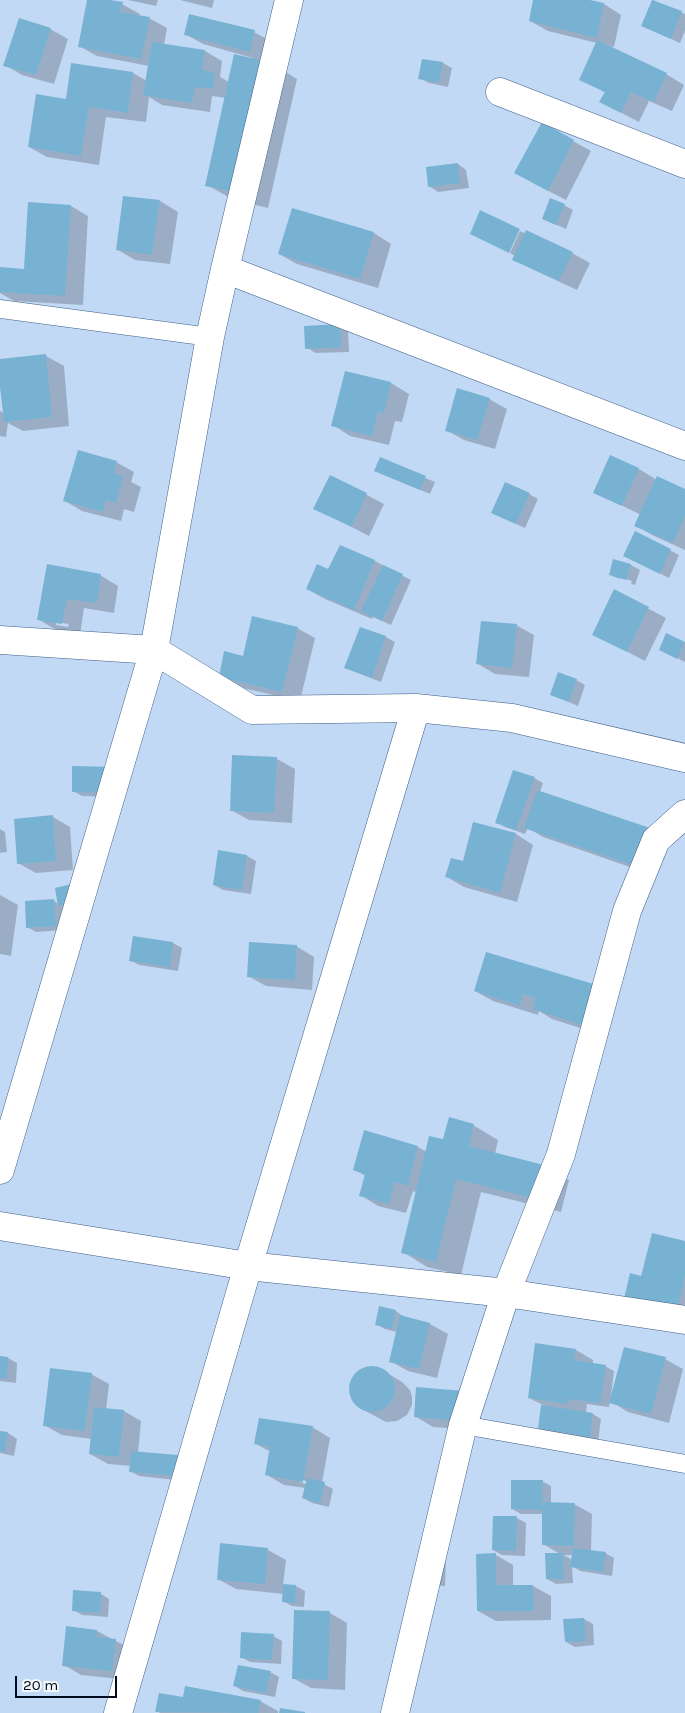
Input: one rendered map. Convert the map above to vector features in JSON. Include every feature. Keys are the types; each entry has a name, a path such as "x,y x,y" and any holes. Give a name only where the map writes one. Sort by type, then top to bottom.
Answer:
{"street":[{"path":"0,1170 154,650 210,337 289,0"},
{"path":"500,92 685,164"},
{"path":"225,269 685,446"},
{"path":"0,640 154,650 252,710 416,708 512,718 685,758"},
{"path":"118,1713 248,1266 416,708"},
{"path":"395,1713 463,1425 506,1293 561,1154 627,911 656,840 685,814"},
{"path":"0,1226 248,1266 506,1293 685,1320"}],"lane":[{"path":"0,309 210,337"},
{"path":"463,1425 685,1464"}],"building":[{"path":"87,0 123,2 120,12 150,17 141,59 78,47"},
{"path":"533,0 590,0 604,3 597,38 529,21"},
{"path":"652,0 682,11 671,39 641,26"},
{"path":"189,14 255,30 250,52 184,35"},
{"path":"19,18 51,28 36,75 3,66"},
{"path":"597,40 667,73 654,102 631,92 621,113 599,102 605,92 579,80"},
{"path":"152,42 205,50 202,70 215,73 213,89 195,87 192,103 143,95"},
{"path":"234,54 273,63 243,194 205,186"},
{"path":"422,59 443,62 439,83 418,79"},
{"path":"71,63 133,72 128,113 89,107 81,156 28,147 36,94 66,99"},
{"path":"542,122 574,140 548,191 514,173"},
{"path":"458,163 460,183 428,187 426,167"},
{"path":"123,196 160,200 152,255 116,250"},
{"path":"550,198 565,204 556,225 542,219"},
{"path":"28,202 71,205 65,296 0,292 0,267 24,269"},
{"path":"292,208 374,232 360,279 278,254"},
{"path":"480,210 520,229 509,253 470,234"},
{"path":"526,230 573,252 559,281 512,260"},
{"path":"340,324 341,347 305,349 304,326"},
{"path":"46,354 52,417 4,422 0,387 0,359"},
{"path":"345,371 391,382 384,413 378,412 372,436 331,426"},
{"path":"457,388 490,398 477,440 445,431"},
{"path":"78,450 117,461 114,473 123,476 116,503 106,500 103,512 63,501"},
{"path":"610,455 639,468 622,506 593,493"},
{"path":"380,457 426,476 420,490 374,471"},
{"path":"330,475 367,493 352,527 313,509"},
{"path":"657,476 685,489 685,516 673,543 634,526"},
{"path":"505,482 530,493 516,524 491,513"},
{"path":"635,531 671,549 660,574 623,556"},
{"path":"340,545 375,560 354,610 306,589 317,564 328,569"},
{"path":"613,559 631,564 626,580 609,575"},
{"path":"47,564 101,574 97,603 67,599 62,624 37,620"},
{"path":"383,565 403,574 382,621 361,611"},
{"path":"614,589 649,607 627,652 592,635"},
{"path":"252,616 298,627 282,692 219,677 224,651 243,656"},
{"path":"481,621 517,624 512,668 476,664"},
{"path":"360,627 386,636 372,678 344,668"},
{"path":"666,633 685,642 677,659 659,650"},
{"path":"558,672 577,679 569,702 550,695"},
{"path":"232,755 277,757 274,813 230,811"},
{"path":"72,766 118,767 117,793 72,792"},
{"path":"513,770 535,777 516,830 495,823"},
{"path":"537,790 650,828 638,867 524,828"},
{"path":"53,815 56,861 17,864 14,819"},
{"path":"473,822 516,833 500,893 445,877 451,858 463,861"},
{"path":"218,850 247,855 242,890 213,885"},
{"path":"72,884 76,902 58,906 55,888"},
{"path":"54,899 56,926 26,928 25,901"},
{"path":"133,936 173,942 170,967 129,961"},
{"path":"249,942 297,945 295,980 247,977"},
{"path":"486,952 597,985 584,1026 533,1009 536,998 523,994 520,1006 474,991"},
{"path":"449,1117 474,1124 469,1146 544,1165 536,1199 456,1179 436,1262 401,1253 429,1136 443,1139"},
{"path":"364,1130 418,1146 408,1186 395,1182 389,1204 359,1196 365,1174 353,1170"},
{"path":"652,1233 685,1241 685,1276 676,1313 624,1299 630,1273 641,1276"},
{"path":"379,1306 396,1310 392,1329 375,1325"},
{"path":"400,1315 430,1323 419,1369 389,1362"},
{"path":"535,1343 576,1349 574,1360 606,1365 600,1403 569,1399 568,1404 528,1398"},
{"path":"624,1347 666,1357 651,1414 609,1403"},
{"path":"0,1356 8,1357 7,1379 0,1378"},
{"path":"372,1366 385,1370 391,1376 395,1389 391,1402 385,1408 372,1412 359,1408 353,1402 349,1389 353,1376 359,1370"},
{"path":"50,1368 92,1373 85,1431 43,1426"},
{"path":"416,1387 465,1391 463,1421 414,1417"},
{"path":"541,1405 593,1413 590,1437 538,1429"},
{"path":"94,1407 124,1410 119,1457 89,1454"},
{"path":"259,1418 313,1426 303,1482 265,1475 270,1447 254,1444"},
{"path":"0,1431 8,1432 5,1452 0,1451"},
{"path":"131,1451 178,1455 176,1476 129,1472"},
{"path":"307,1478 325,1482 320,1503 302,1498"},
{"path":"511,1480 543,1480 542,1502 575,1503 574,1546 542,1545 542,1510 511,1509"},
{"path":"493,1516 517,1516 516,1551 492,1550"},
{"path":"220,1543 268,1548 265,1584 217,1580"},
{"path":"573,1548 606,1552 603,1572 570,1567"},
{"path":"496,1553 496,1585 533,1585 534,1611 477,1611 476,1554"},
{"path":"545,1553 563,1553 564,1579 546,1579"},
{"path":"283,1584 296,1585 295,1603 282,1602"},
{"path":"73,1590 101,1592 100,1613 72,1611"},
{"path":"294,1610 330,1611 328,1680 292,1679"},
{"path":"584,1618 586,1641 565,1642 563,1619"},
{"path":"66,1626 97,1630 97,1637 116,1639 112,1671 62,1666"},
{"path":"241,1632 274,1634 272,1660 240,1658"},
{"path":"238,1665 271,1671 266,1693 233,1686"},
{"path":"185,1686 261,1700 258,1713 155,1712 159,1693 183,1697"},
{"path":"280,1708 305,1712 305,1713 279,1713"}]}
